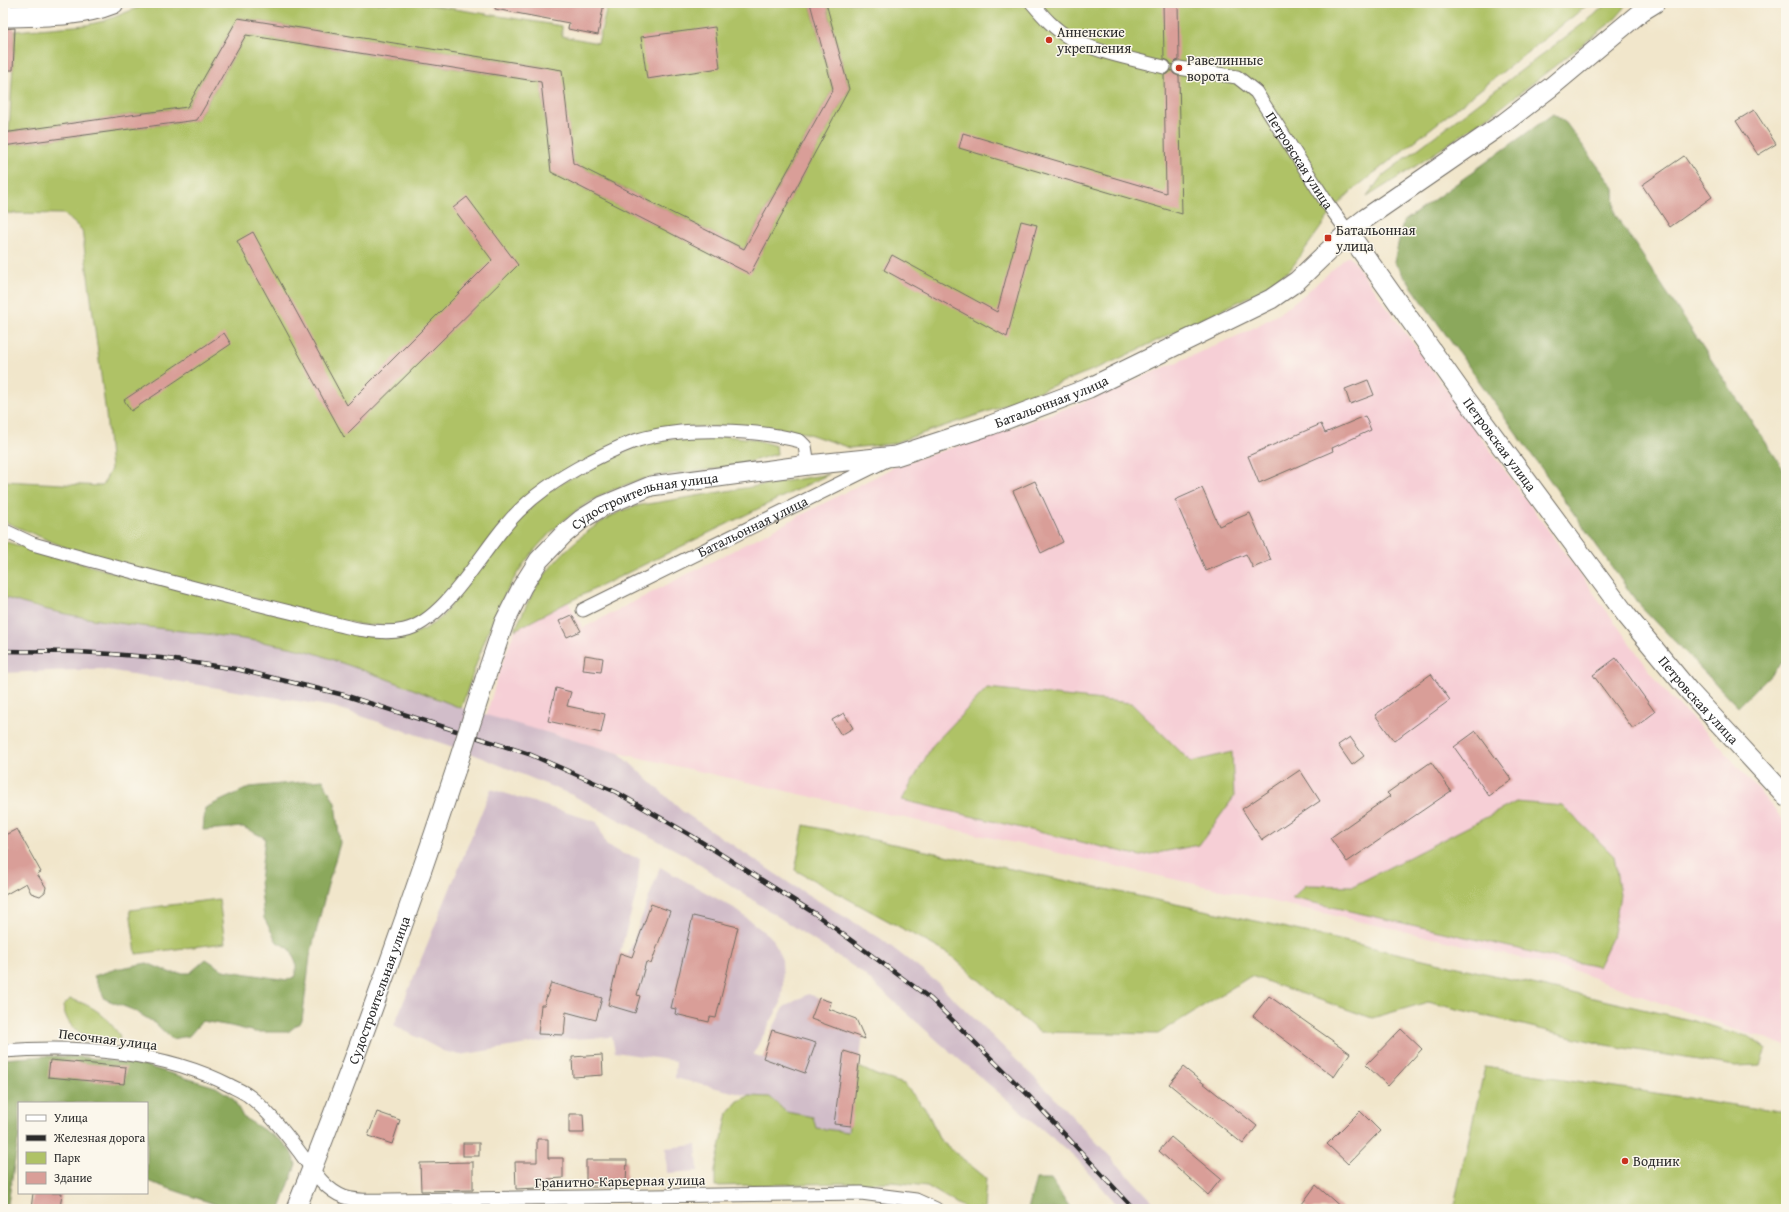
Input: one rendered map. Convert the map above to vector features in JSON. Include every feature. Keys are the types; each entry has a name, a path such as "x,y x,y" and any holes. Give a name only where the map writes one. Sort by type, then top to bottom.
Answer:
{"main road":[{"path":"3,16 65,14 92,10 113,3"}],"street":[{"path":"1032,3 1045,19 1070,38 1089,46 1164,67"},
{"name":"Батальонная улица","path":"583,610 896,456 991,425 1089,388 1235,318 1271,299 1297,281 1348,232 1522,110 1648,6"},
{"name":"Петровская улица","path":"1179,68 1237,77 1256,92 1327,203 1464,396 1627,616 1689,691 1786,796"},
{"path":"3,530 33,544 219,595 361,629 392,632 405,630 418,625 439,610 506,525 531,499 571,472 626,444 646,438 682,433 751,433 800,441 805,446 808,465"},
{"name":"Судостроительная улица","path":"296,1209 387,970 423,870 504,623 522,587 539,560 563,535 582,519 603,506 651,486 808,465 896,456"},
{"name":"Песочная улица","path":"3,1051 68,1049 143,1057 213,1077 249,1096 298,1151 312,1170"},
{"name":"Гранитно-Карьерная улица","path":"312,1170 330,1189 345,1198 360,1200 751,1196 861,1193 916,1200 936,1209"}],"shaded area":[{"path":"1349,255 1666,693 1720,746 1786,823 1786,1046 1635,994 1573,970 619,753 486,716 500,669 515,630 568,602 583,628 898,465 995,434 1094,398 1244,333 1278,314 1306,293"},
{"path":"3,597 36,608 114,623 240,638 308,651 461,708 619,753 682,811 792,885 880,938 938,983 1046,1089 1160,1209 1121,1209 1075,1157 941,1044 860,971 685,855 572,795 468,752 334,707 101,669 3,673"},
{"path":"491,789 597,822 606,844 623,854 640,858 637,891 620,953 628,955 660,867 734,908 773,939 782,960 783,985 781,1003 753,1054 763,1058 772,1030 784,1007 808,994 831,1002 829,1009 863,1036 849,1132 816,1128 813,1117 786,1112 770,1097 749,1096 675,1078 676,1061 615,1052 612,1037 552,1040 460,1055 443,1051 394,1025"},
{"path":"696,1145 698,1171 667,1173 666,1148"}],"green space":[{"path":"150,3 417,3 562,26 562,36 598,43 608,3 810,3 833,89 744,249 573,163 561,70 238,18 187,107 9,132 15,31 86,25 104,21"},
{"path":"826,3 1590,3 1354,189 1337,205 1290,270 1257,293 1110,363 992,410 891,444 850,448 806,433 747,427 688,427 547,479 447,595 421,618 396,626 361,625 90,558 3,521 3,481 102,486 111,469 106,414 82,230 64,214 3,213 3,146 197,120 246,35 541,82 551,172 750,273 849,89"},
{"path":"1607,3 1629,3 1614,20 1498,110 1413,168 1367,197 1382,176 1593,16"},
{"path":"1553,114 1566,123 1614,188 1615,214 1786,473 1786,659 1738,707 1637,602 1394,262 1403,222"},
{"path":"725,436 754,439 776,446 777,454 728,467 675,473 644,479 623,486 604,494 585,505 552,531 524,564 512,582 496,612 461,708 374,674 307,651 231,637 116,623 40,608 3,597 3,541 119,574 361,634 388,639 408,636 425,629 441,618 506,532 547,492 614,456 645,444 666,439"},
{"path":"829,474 568,602 515,630 526,605 542,578 552,565 576,541 604,520 618,513 643,505"},
{"path":"987,688 1131,703 1191,762 1232,752 1234,797 1199,845 1141,856 902,800 932,746"},
{"path":"323,780 335,803 340,843 310,956 302,1021 288,1032 255,1032 202,1021 189,1036 172,1039 155,1023 133,1010 105,999 94,976 116,969 147,963 171,973 190,973 206,959 223,970 287,980 296,976 296,962 290,949 277,942 264,918 260,881 265,838 243,827 203,830 205,808 250,787"},
{"path":"1516,802 1563,806 1614,856 1620,895 1612,938 1598,967 1292,898 1306,885 1353,886"},
{"path":"804,825 1265,923 1686,1019 1750,1037 1766,1049 1760,1065 1735,1066 1606,1045 1428,1002 1372,1018 1251,976 1158,1034 1039,1032 949,954 795,870"},
{"path":"219,899 225,943 136,954 130,910"},
{"path":"70,999 99,1012 120,1036 119,1040 112,1042 86,1035 75,1029 68,1020 63,1006"},
{"path":"43,1056 84,1057 146,1066 216,1087 233,1098 243,1117 283,1142 291,1152 296,1164 280,1209 229,1209 148,1181 148,1102 18,1102 18,1141 7,1209 3,1209 3,1059"},
{"path":"859,1067 876,1075 904,1084 927,1111 940,1140 986,1178 984,1209 966,1209 927,1186 892,1182 715,1186 715,1170 728,1113 738,1101 749,1096 770,1097 786,1112 813,1117 816,1128 848,1132"},
{"name":"Водник","path":"1485,1067 1786,1113 1786,1209 1453,1209"},
{"path":"1036,1179 1051,1179 1071,1209 1028,1209"}],"building":[{"path":"496,3 604,3 598,35 568,29 569,23 495,9"},
{"path":"810,3 826,3 849,89 750,274 551,172 541,82 246,35 197,120 3,146 3,133 187,107 238,18 562,70 573,163 744,249 833,89"},
{"path":"1163,3 1178,3 1179,60 1172,65 1169,61 1164,59"},
{"path":"715,27 720,68 647,79 641,37"},
{"path":"15,28 13,70 3,70 3,29"},
{"path":"1171,70 1174,74 1179,76 1182,214 959,148 963,133 1166,193 1164,75 1169,73"},
{"path":"1754,110 1776,144 1758,155 1736,121"},
{"path":"1684,156 1712,197 1670,227 1642,185"},
{"path":"467,197 518,265 344,437 237,241 253,232 347,405 492,260 453,208"},
{"path":"1021,221 1037,225 1007,337 884,270 892,255 997,312"},
{"path":"224,333 231,344 131,411 124,400"},
{"path":"1368,380 1374,395 1350,404 1345,389"},
{"path":"1365,416 1371,430 1332,448 1333,451 1259,483 1248,456 1321,424 1325,433"},
{"path":"1035,481 1063,542 1041,553 1013,491"},
{"path":"1202,488 1219,526 1250,513 1271,560 1253,568 1246,554 1206,571 1175,500"},
{"path":"572,615 581,631 567,637 559,621"},
{"path":"585,655 603,658 601,672 583,670"},
{"path":"1616,658 1655,712 1633,729 1593,675"},
{"path":"1431,674 1450,700 1394,741 1375,715"},
{"path":"556,688 571,692 567,706 605,714 601,733 548,721"},
{"path":"844,713 853,728 841,735 832,720"},
{"path":"1476,731 1512,780 1489,796 1454,747"},
{"path":"1350,737 1364,756 1352,765 1338,745"},
{"path":"1431,762 1451,791 1347,862 1330,838 1390,796 1387,793"},
{"path":"1300,770 1320,801 1262,840 1242,809"},
{"path":"17,829 41,872 37,874 46,887 45,892 40,896 31,893 26,883 3,896 3,854 9,851 3,841 3,836"},
{"path":"651,904 670,911 651,964 646,962 637,995 640,996 635,1013 608,1005 620,953 632,957"},
{"path":"693,916 738,927 716,1018 710,1017 709,1022 675,1014 676,1009 671,1008"},
{"path":"551,983 602,998 596,1020 566,1012 564,1035 538,1034 541,1005 544,1005"},
{"path":"1269,996 1350,1053 1334,1077 1253,1016"},
{"path":"819,998 831,1002 829,1009 856,1019 865,1039 811,1019"},
{"path":"1401,1029 1422,1049 1388,1086 1366,1065"},
{"path":"772,1030 816,1043 805,1073 763,1058"},
{"path":"844,1051 860,1056 851,1126 834,1124"},
{"path":"602,1055 603,1075 573,1077 572,1057"},
{"path":"50,1060 126,1067 124,1084 48,1077"},
{"path":"1183,1067 1257,1126 1243,1144 1169,1084"},
{"path":"1360,1111 1380,1131 1348,1164 1327,1144"},
{"path":"377,1112 400,1120 392,1144 368,1136"},
{"path":"569,1114 583,1114 584,1133 569,1133"},
{"path":"1171,1137 1221,1179 1208,1195 1159,1151"},
{"path":"537,1139 548,1139 548,1158 563,1158 563,1178 548,1179 548,1185 537,1185 537,1188 516,1189 515,1162 537,1162"},
{"path":"463,1143 479,1143 479,1156 463,1156"},
{"path":"586,1160 627,1160 626,1184 613,1184 613,1187 586,1187"},
{"path":"473,1162 473,1190 421,1191 420,1163"},
{"path":"1316,1185 1343,1209 1308,1209 1302,1204"},
{"path":"33,1194 62,1194 60,1209 31,1209"}],"railway":[{"path":"3,651 111,654 161,658 236,669 344,695 529,754 616,792 692,836 814,913 931,999 1029,1096 1134,1209"}],"place":[{"name":"Анненские укрепления","path":"1049,40"},
{"name":"Равелинные ворота","path":"1179,68"},
{"name":"Батальонная улица","path":"1328,238"},
{"name":"Водник","path":"1625,1161"}]}
